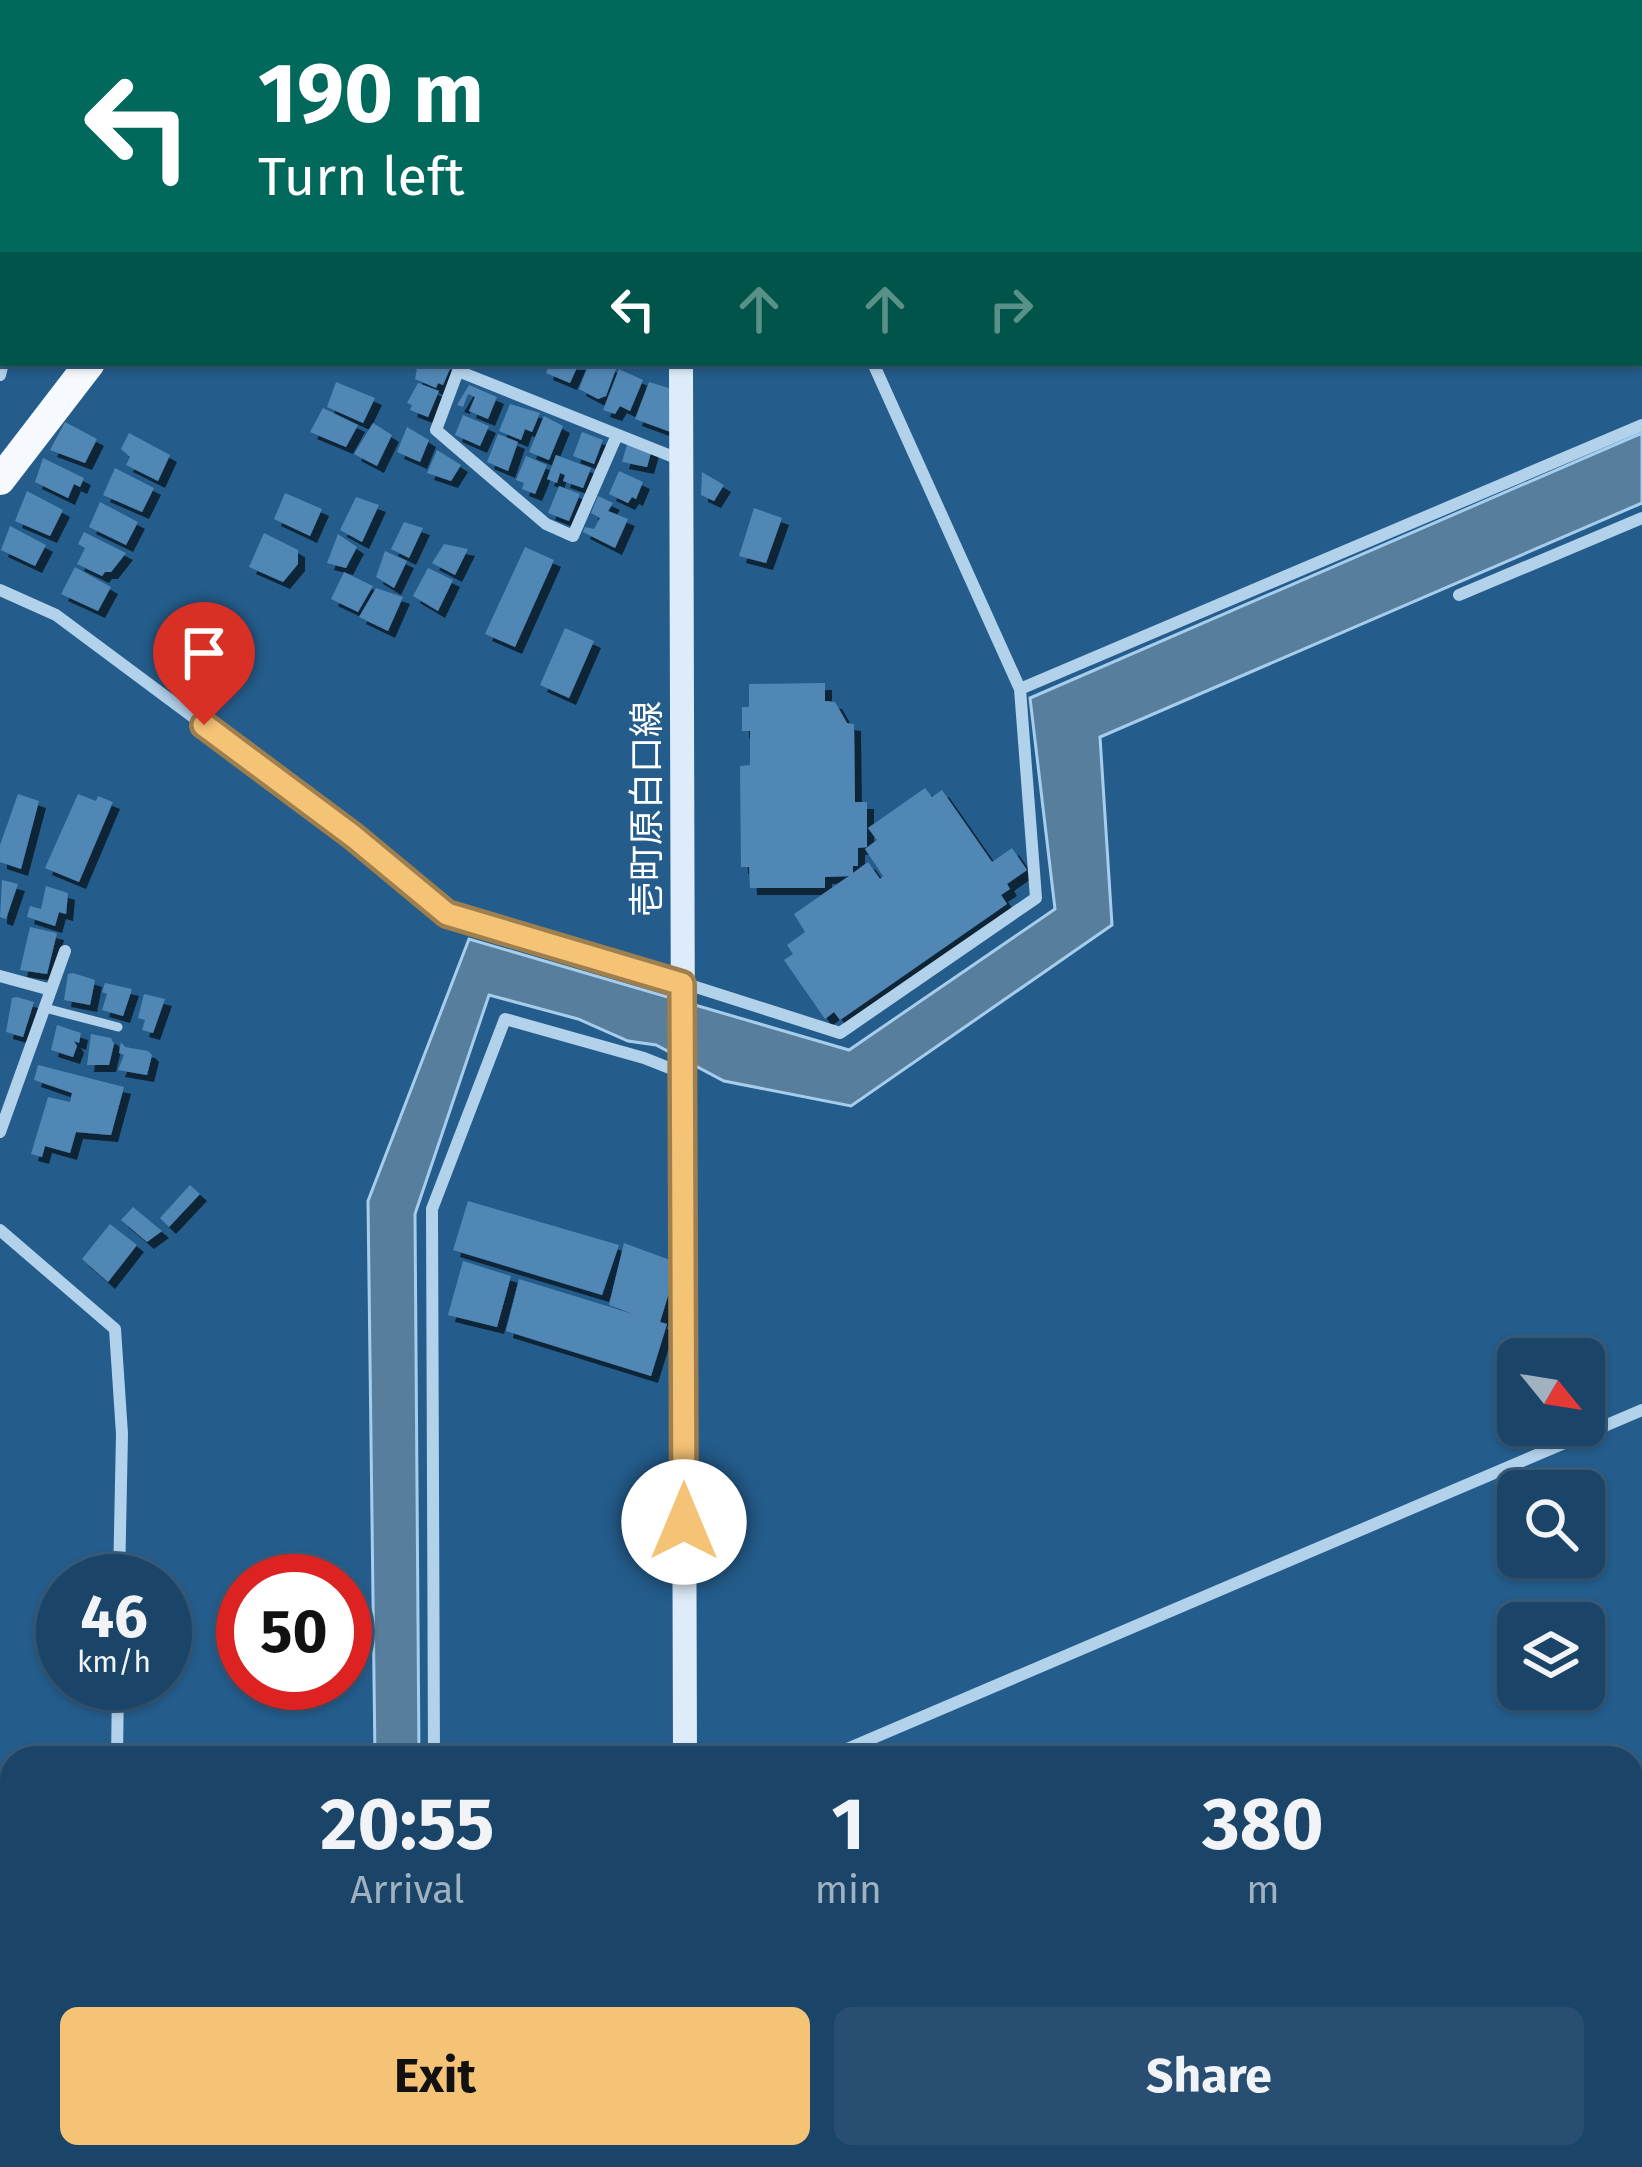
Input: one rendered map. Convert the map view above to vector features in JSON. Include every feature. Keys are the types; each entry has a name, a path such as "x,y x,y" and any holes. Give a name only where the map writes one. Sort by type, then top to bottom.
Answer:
{"main road":[{"path":"0,480 88,366"},
{"name":"壱町原白口線","path":"681,366 685,1746"}],"street":[{"path":"0,590 56,615 353,836 447,914 683,990 840,1033 1036,898 1020,689 874,366"},
{"path":"617,435 572,536 545,524 436,430 458,371 682,461"},
{"path":"1020,689 1642,425"},
{"path":"1459,595 1642,518"},
{"path":"0,1132 65,951"},
{"path":"0,976 51,990"},
{"path":"434,1746 432,1209 505,1019 683,1066"},
{"path":"0,1230 115,1329 122,1434 120,1554"},
{"path":"854,1746 1642,1411"},
{"path":"117,1746 118,1710"}],"lane":[{"path":"45,1008 118,1027"}],"water":[{"path":"1642,433 1642,503 1100,737 1112,925 851,1106 724,1081 656,1045 628,1041 578,1019 489,995 415,1214 419,1746 375,1746 368,1201 469,939 849,1050 1055,909 1030,698"}],"building":[{"path":"417,366 451,366 443,385 438,383 436,388 415,379"},
{"path":"549,366 578,366 570,383 546,373"},
{"path":"588,366 616,369 606,396 598,399 579,389"},
{"path":"619,369 643,380 630,411 620,406 615,414 603,410"},
{"path":"336,382 375,398 363,423 327,407"},
{"path":"649,382 682,392 676,434 635,419"},
{"path":"418,383 439,391 428,417 410,410 412,405 407,403"},
{"path":"469,385 497,397 488,419 469,411 475,397 468,394 463,407 457,405"},
{"path":"510,404 540,413 532,432 525,429 521,440 499,431"},
{"path":"323,408 358,425 346,447 310,432"},
{"path":"463,415 489,426 480,446 455,435"},
{"path":"544,416 563,426 549,460 529,452"},
{"path":"65,422 97,439 85,463 50,450"},
{"path":"373,423 392,435 377,466 354,454"},
{"path":"407,427 429,440 420,462 397,452"},
{"path":"582,432 603,440 594,464 573,456"},
{"path":"129,433 170,455 158,481 126,465 130,457 121,449"},
{"path":"498,434 518,442 508,471 487,462"},
{"path":"628,441 652,449 647,467 622,462"},
{"path":"437,450 461,465 451,481 427,473"},
{"path":"556,455 591,468 583,488 563,481 565,475 560,473 557,483 547,479"},
{"path":"526,456 547,465 535,494 522,489 524,483 516,480"},
{"path":"43,458 84,478 80,487 74,484 68,498 35,482"},
{"path":"115,468 154,488 142,512 103,495"},
{"path":"619,471 643,482 636,499 628,503 609,494"},
{"path":"702,472 724,485 714,501 701,495"},
{"path":"559,486 580,494 569,521 548,513"},
{"path":"27,491 63,510 50,536 15,521"},
{"path":"285,493 322,509 310,536 274,519"},
{"path":"598,496 613,503 608,511 628,519 615,548 583,532 585,527 594,529 600,518 591,513"},
{"path":"356,497 379,505 362,542 340,530"},
{"path":"100,502 138,522 126,545 89,527"},
{"path":"754,508 782,518 766,563 739,556"},
{"path":"404,522 423,528 409,558 391,549"},
{"path":"10,526 46,545 35,566 1,550"},
{"path":"84,532 126,553 111,572 102,576 77,564 85,548 78,544"},
{"path":"264,533 298,550 298,564 283,582 249,567"},
{"path":"338,534 357,547 346,568 327,563"},
{"path":"444,544 468,549 455,575 432,563"},
{"path":"525,547 554,560 515,647 485,634"},
{"path":"385,551 407,561 394,588 376,577"},
{"path":"75,567 111,587 98,611 61,594"},
{"path":"428,568 453,580 438,611 413,596"},
{"path":"344,572 373,586 358,612 331,599"},
{"path":"376,588 403,597 388,631 359,617"},
{"path":"565,628 594,641 569,698 540,685"},
{"path":"825,683 825,701 835,702 847,723 854,724 855,802 867,802 867,847 858,848 853,873 868,862 880,879 883,876 865,849 877,840 868,828 925,788 932,797 942,790 992,862 1012,848 1027,870 1007,884 1010,889 1001,895 1007,904 840,1020 834,1012 825,1019 784,960 793,954 787,945 805,932 794,914 849,876 825,877 825,888 750,888 749,867 741,867 740,766 750,765 750,731 742,731 742,707 749,707 749,684"},
{"path":"18,794 39,801 21,869 0,862 0,845"},
{"path":"78,794 113,802 79,882 45,868"},
{"path":"2,880 18,884 6,919 0,917"},
{"path":"46,886 68,893 66,914 59,912 55,926 27,917 30,906 41,909"},
{"path":"30,927 57,933 47,974 20,970"},
{"path":"68,974 95,980 90,1005 64,1000"},
{"path":"105,983 132,989 123,1016 102,1010"},
{"path":"144,994 165,999 153,1033 142,1030 145,1020 138,1018"},
{"path":"12,998 34,1002 23,1037 6,1032"},
{"path":"57,1025 81,1033 79,1043 74,1041 73,1057 51,1050"},
{"path":"91,1034 111,1038 109,1065 87,1065"},
{"path":"121,1042 152,1055 147,1075 118,1070 124,1055 119,1053"},
{"path":"38,1065 124,1087 111,1135 76,1132 70,1153 45,1146 42,1157 31,1154 48,1097 70,1102 72,1093 34,1080"},
{"path":"190,1185 200,1194 169,1227 160,1218"},
{"path":"468,1201 619,1245 602,1295 453,1250"},
{"path":"133,1207 162,1231 147,1242 121,1220"},
{"path":"110,1224 137,1245 108,1282 82,1259"},
{"path":"624,1243 678,1263 660,1322 667,1324 651,1376 506,1331 519,1279 633,1314 609,1305"},
{"path":"463,1261 511,1276 497,1327 448,1315"}],"route":[{"path":"204,725 353,836 447,914 682,984 684,1522"}]}
